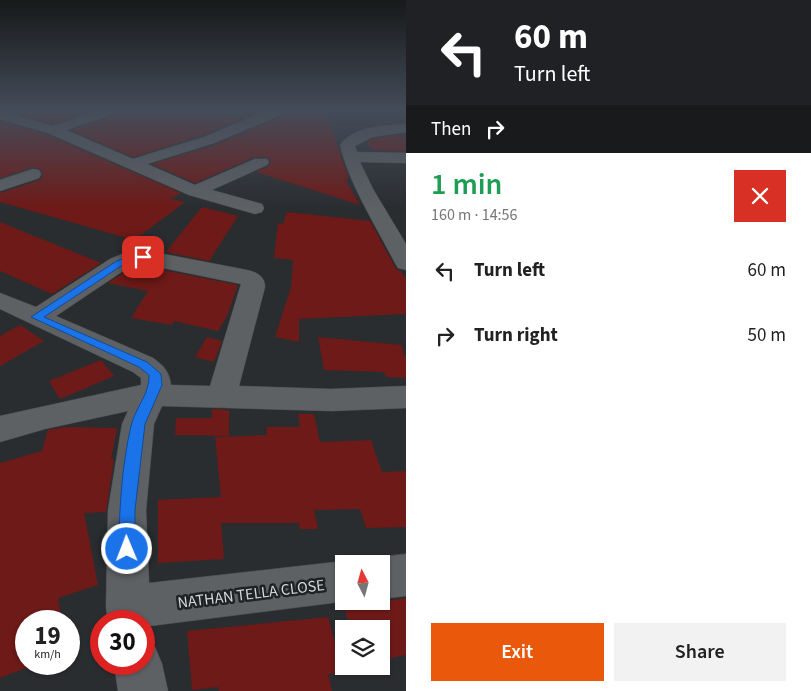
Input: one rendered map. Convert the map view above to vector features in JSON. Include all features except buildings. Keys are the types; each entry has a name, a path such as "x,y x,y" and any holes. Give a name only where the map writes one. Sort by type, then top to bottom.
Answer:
{"street":[{"path":"84,143 195,191 255,208"},
{"path":"132,164 199,143"},
{"path":"348,143 347,145 349,157 365,189 398,232 406,262"},
{"path":"349,157 406,158"},
{"path":"195,191 261,162"},
{"path":"0,186 33,174"},
{"path":"37,317 118,264 130,259 143,257 247,277 252,282 253,287 221,398"},
{"path":"0,300 143,364 155,374 156,385 138,424 127,510 129,610"},
{"path":"0,429 45,417 152,395 331,400 406,397"},
{"path":"390,577 406,575"},
{"name":"NATHAN TELLA CLOSE","path":"155,610 335,583"},
{"path":"140,675 143,691"}],"route":[{"path":"127,549 127,510 138,424 156,385 155,374 143,364 37,317 118,264 130,259 143,257"}]}
